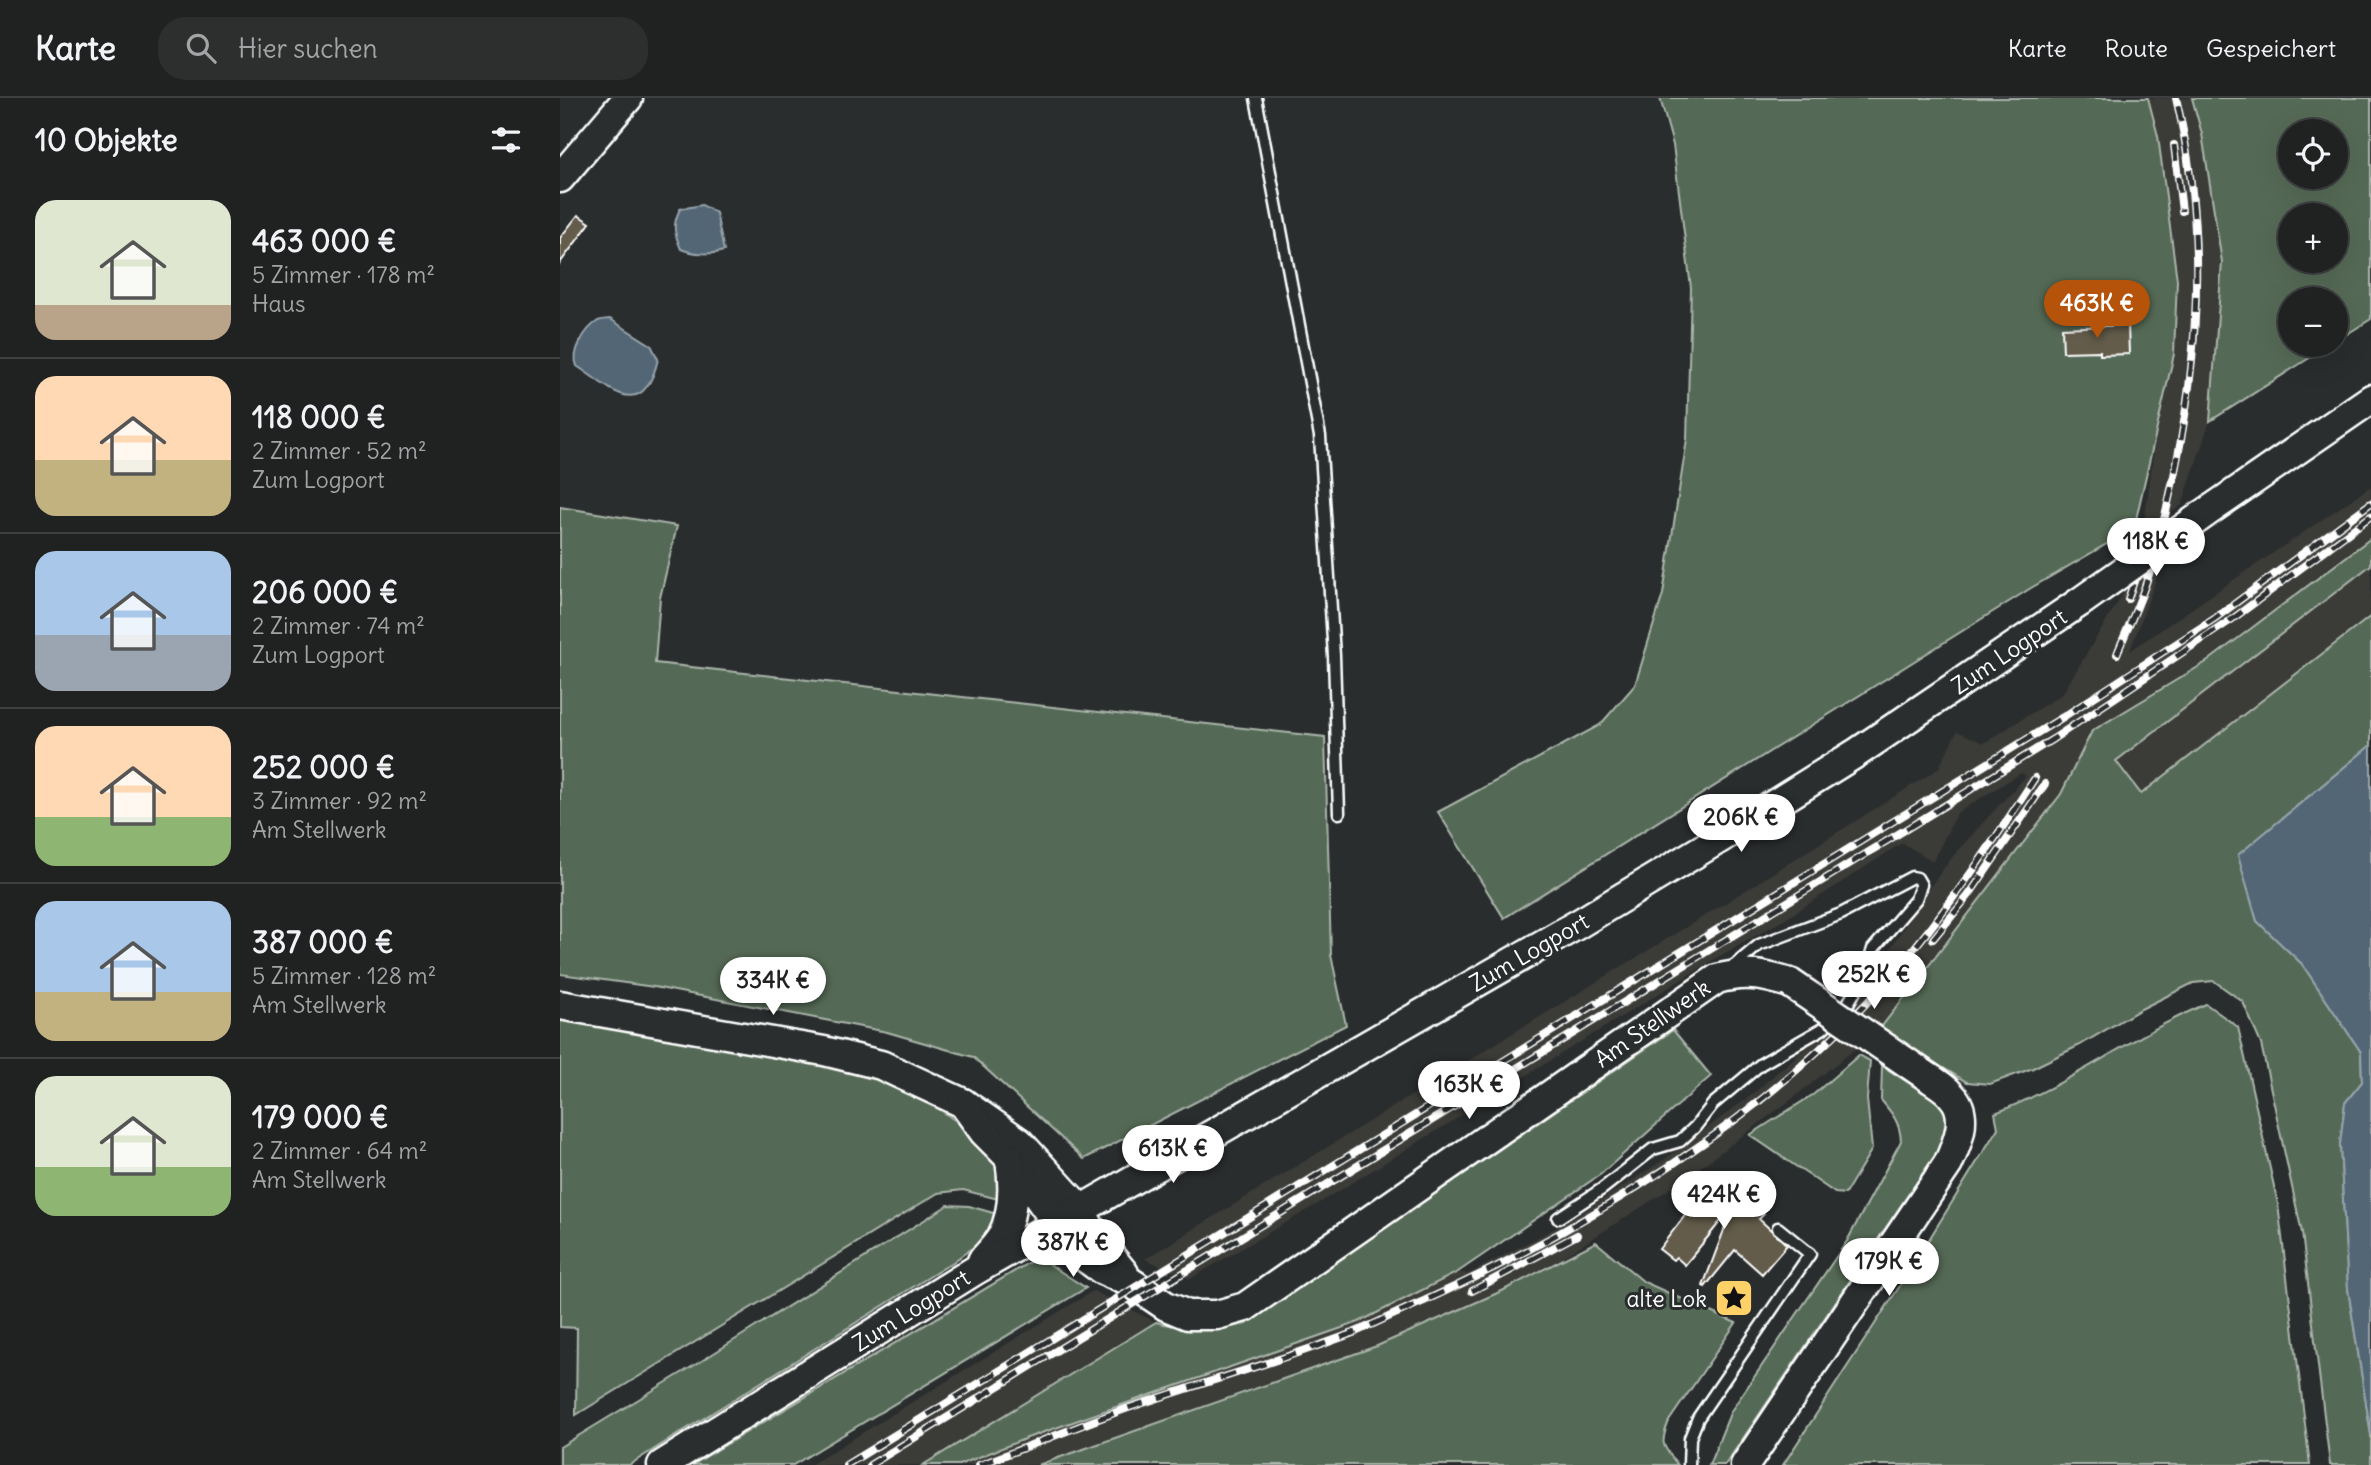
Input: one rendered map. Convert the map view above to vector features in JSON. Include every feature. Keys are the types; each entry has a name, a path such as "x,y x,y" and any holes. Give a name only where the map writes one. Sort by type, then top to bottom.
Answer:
{"street":[{"path":"560,178 628,98"},
{"name":"Zum Logport","path":"662,1465 974,1271 1615,902 1858,752 2080,602 2371,399"},
{"name":"Am Stellwerk","path":"1068,1216 1083,1256 1102,1270 1132,1283 1166,1306 1188,1315 1217,1315 1245,1307 1717,979 1737,973 1762,974 1790,983 1954,1097 1961,1123 1948,1164 1745,1465"},
{"path":"560,1005 824,1051 881,1065 963,1102 1019,1142 1068,1216"},
{"path":"963,1102 984,1132 1068,1216"},
{"path":"974,1271 1001,1238 1014,1182 1010,1158"}],"lane":[{"path":"1255,98 1320,436 1334,656 1339,813"},
{"path":"1558,1218 1602,1189 1653,1149 1679,1141 1695,1127 1713,1104 1760,1064 1822,1029 1846,1007 1866,972 1873,949 1916,899 1921,884 1917,878 1912,877 1841,915 1759,945 1717,979"},
{"path":"1689,1465 1690,1438 1698,1418 1810,1254 1778,1228"}],"shaded area":[{"path":"2148,98 2192,98 2202,134 2222,262 2210,421 2182,505 2143,531 2154,449 2174,354 2177,280 2158,136"},
{"path":"2371,486 2371,538 2208,661 2092,731 2061,794 1879,1030 1682,1181 1562,1258 1502,1291 1377,1346 1038,1465 959,1465 1027,1438 1359,1322 1458,1272 1468,1274 1565,1223 1665,1159 1749,1097 1853,1006 1932,884 1957,851 2026,776 2021,773 1957,813 1933,861 1902,843 1787,918 1720,956 1326,1199 1190,1279 1145,1259 1722,905 1938,769 1957,731 1984,743 2062,694 2124,592 2162,563 2130,651"},
{"path":"2371,565 2371,616 2141,795 2116,761"},
{"path":"1093,1291 1156,1322 923,1465 810,1465"}],"green space":[{"path":"1660,98 2148,98 2158,136 2177,280 2174,354 2134,528 2031,588 1504,918 1438,812 1600,725 1635,685 1663,594 1687,439 1691,288 1673,145"},
{"path":"2192,98 2371,98 2371,319 2348,333 2348,287 2278,287 2278,357 2311,357 2210,421 2222,262 2202,134"},
{"path":"560,507 677,526 660,598 655,663 1325,737 1331,955 1346,1025 1084,1159 973,1057 887,1032 654,987 560,974"},
{"path":"2371,538 2371,565 2116,761 2141,794 2371,616 2371,745 2238,855 2257,921 2302,964 2361,1052 2362,1082 2345,1103 2340,1144 2348,1289 2371,1435 2371,1465 2330,1465 2302,1233 2261,1044 2243,1002 2214,981 2193,983 2141,1009 2080,1045 2033,1068 1990,1084 1967,1082 1879,1030 2061,794 2092,731 2208,661"},
{"path":"2206,1004 2238,1027 2278,1204 2310,1465 1783,1465 1905,1278 1998,1128 1995,1113 2049,1089 2153,1030"},
{"path":"560,1012 853,1069 889,1083 923,1099 954,1119 982,1146 1000,1175 1002,1200 963,1190 938,1193 576,1415 577,1328 560,1327"},
{"path":"1673,1030 1711,1076 1601,1174 1458,1272 1359,1322 1027,1438 959,1465 923,1465 1156,1322 1201,1330 1246,1324"},
{"path":"1859,1055 1870,1061 1867,1099 1872,1149 1845,1194 1835,1193 1750,1135 1814,1094"},
{"path":"1882,1066 1938,1101 1948,1118 1946,1139 1725,1465 1709,1465 1731,1411 1847,1241 1901,1141 1895,1119 1881,1100"},
{"path":"948,1205 969,1206 1000,1215 991,1234 953,1262 629,1465 560,1465 560,1447"},
{"path":"1596,1242 1644,1282 1736,1323 1669,1421 1664,1445 1678,1465 1038,1465 1377,1346 1502,1291"},
{"path":"1038,1257 1086,1288 793,1465 692,1465"}],"water":[{"path":"702,205 716,213 724,251 702,253 681,249 675,229 680,209"},
{"path":"610,319 651,345 658,359 652,379 644,390 635,395 614,391 577,366 576,354 584,335 598,321"},
{"path":"2371,745 2371,1435 2348,1289 2340,1144 2345,1103 2362,1082 2361,1052 2302,964 2257,921 2238,855"}],"building":[{"path":"578,215 590,223 560,263 560,238"},
{"path":"2128,325 2129,354 2100,355 2100,351 2063,352 2062,328"},
{"path":"1714,1178 1740,1197 1742,1195 1764,1214 1759,1219 1787,1245 1762,1274 1735,1250 1705,1287 1703,1286 1733,1206 1685,1265 1659,1249"}],"railway":[{"path":"2117,654 2144,589 2161,532 2179,453 2193,352 2196,301 2193,199 2176,98"},
{"path":"2174,145 2182,211"},
{"path":"846,1465 2063,717 2214,619 2371,503"},
{"path":"870,1465 2053,739 2231,620 2371,516"},
{"path":"2128,599 2147,543"},
{"path":"979,1465 1131,1407 1298,1353 1362,1329 1487,1271 1550,1238 1674,1163 1734,1121 1790,1076 1842,1028 1890,977 1966,880 2035,778"},
{"path":"1933,939 1969,895 2045,784"},
{"path":"1472,1291 1577,1235"}],"place":[{"name":"alte Lok","path":"1734,1298"}]}
